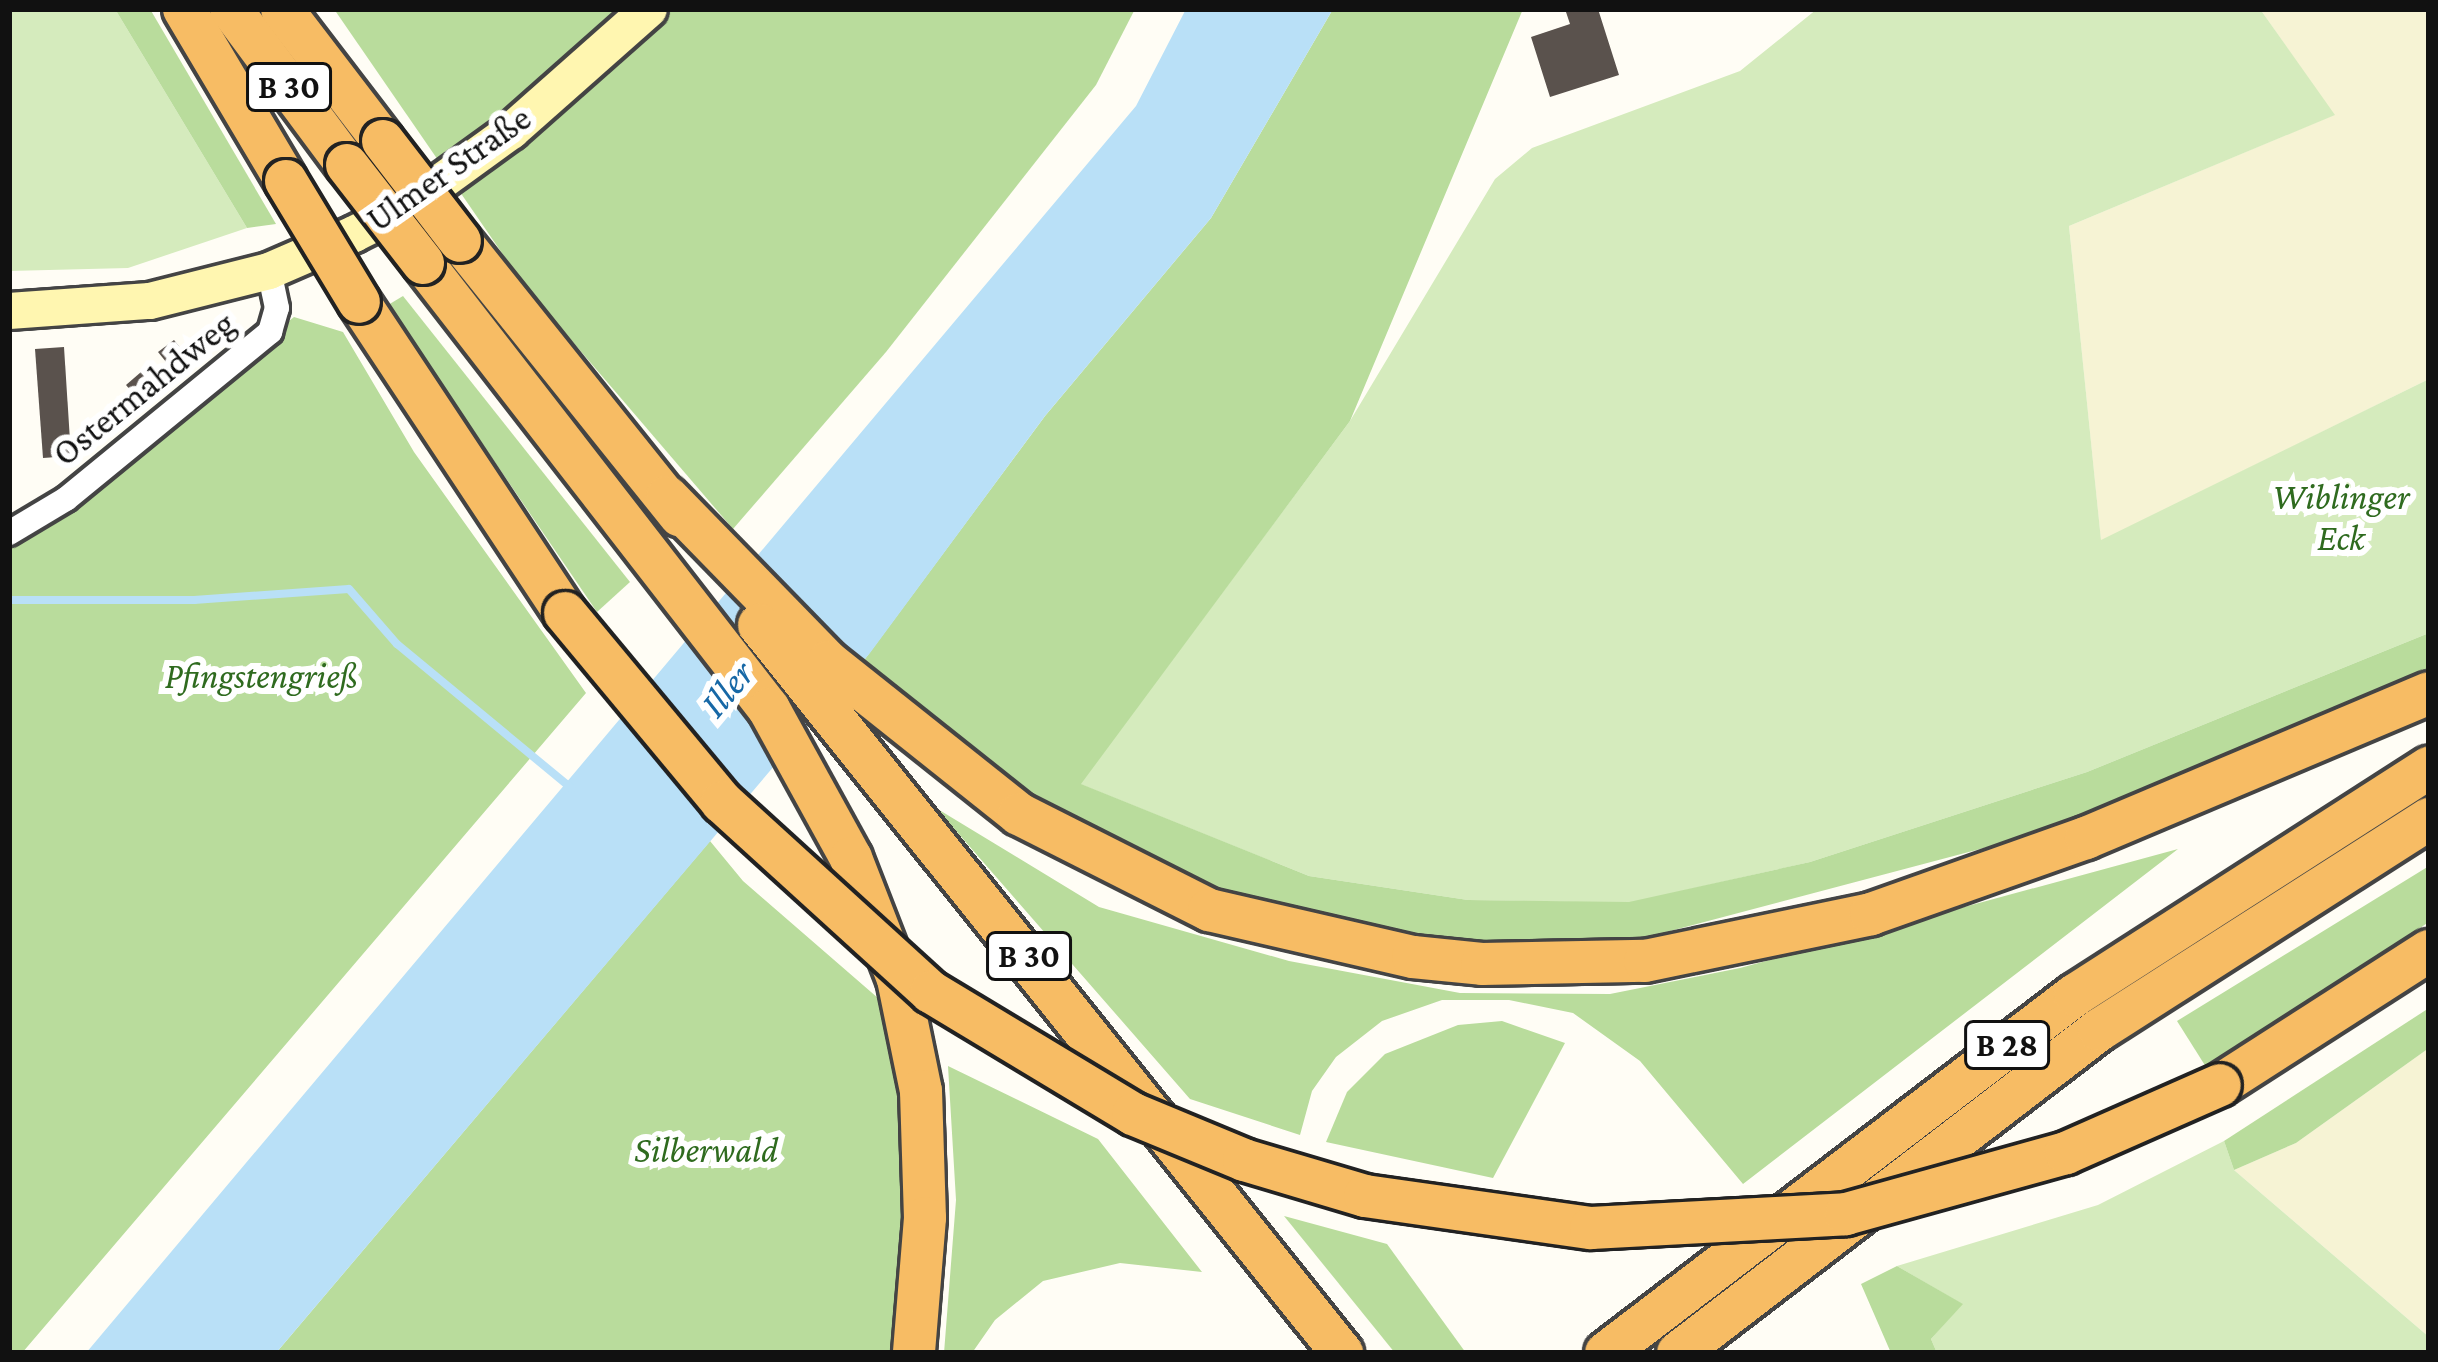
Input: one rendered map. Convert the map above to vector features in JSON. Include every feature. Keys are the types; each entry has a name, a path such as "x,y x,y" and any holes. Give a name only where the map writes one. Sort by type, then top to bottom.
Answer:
{"highway":[{"path":"184,9 359,302 565,613 722,802 931,992 1060,1077 1132,1114 1244,1160 1365,1196 1591,1228 1846,1214 2066,1153 2220,1085 2429,951"},
{"name":"B 30","path":"231,9 423,263 637,530 769,709 851,858 898,979 918,1074 926,1217 914,1353"},
{"name":"B 30","path":"282,9 900,800 1342,1353"},
{"path":"667,497 828,662 937,755 1066,841 1209,910 1413,957 1627,962 1729,949 1964,884 2429,693"},
{"name":"B 28","path":"1606,1353 2075,995 2220,895 2429,768"},
{"name":"B 28","path":"1678,1353 2099,1030 2429,819"}],"main road":[{"name":"Ulmer Straße","path":"9,311 150,301 269,271 402,210 511,131 649,9"}],"street":[{"name":"Ostermahdweg","path":"9,532 66,499 270,332 277,308 269,271"}],"shaded area":[{"path":"2260,9 2429,9 2429,379 2101,541 2069,226 2334,115"},
{"path":"2429,1048 2429,1337 2234,1170 2296,1143"}],"green space":[{"path":"9,9 115,9 247,228 128,268 9,271"},
{"path":"115,9 150,9 276,224 247,228"},
{"path":"334,9 1135,9 1096,85 886,352 733,529 524,285"},
{"path":"1333,9 1523,9 1350,421 1081,784 1309,876 1468,900 1629,902 1810,862 2087,772 2429,633 2429,673 2033,835 1640,939 1540,945 1343,930 1193,886 1053,818 859,667 1045,416 1211,218"},
{"name":"Wiblinger Eck","path":"1817,9 2260,9 2335,115 2069,226 2101,540 2429,379 2429,633 2087,772 1810,862 1629,903 1468,900 1309,876 1080,784 1350,421 1495,179 1532,148 1740,71"},
{"path":"403,296 630,582 597,612 388,305"},
{"name":"Pfingstengrieß","path":"294,317 343,332 414,452 586,693 22,1353 9,1353 9,545"},
{"path":"936,808 1099,907 1289,961 1460,993 1610,994 1740,968 2178,849 1743,1184 1640,1061 1573,1013 1509,1000 1442,1000 1382,1021 1336,1057 1312,1091 1300,1135 1190,1099"},
{"name":"Silberwald","path":"710,841 743,881 901,1018 909,1234 894,1353 276,1353"},
{"path":"2429,866 2429,922 2206,1067 2177,1021"},
{"path":"2429,1008 2429,1048 2296,1143 2234,1170 2224,1141"},
{"path":"1502,1021 1565,1043 1493,1178 1326,1142 1347,1092 1385,1054 1458,1025"},
{"path":"948,1066 1098,1139 1202,1272 1120,1263 1043,1281 995,1320 972,1353 944,1353 956,1200"},
{"path":"2224,1141 2234,1170 2429,1337 2429,1353 1937,1353 1931,1339 1962,1304 1897,1266 2098,1205"},
{"path":"1284,1216 1387,1244 1466,1353 1395,1353"},
{"path":"1897,1266 1963,1304 1931,1339 1937,1353 1891,1353 1861,1284"}],"water":[{"name":"Iller","path":"1186,9 1333,9 1211,218 1045,416 870,653 276,1353 86,1353 1136,106"}],"building":[{"path":"1565,9 1598,9 1619,75 1550,97 1531,37 1570,24"},
{"path":"174,340 186,355 171,368 158,352"},
{"path":"64,347 71,456 43,458 35,349"},
{"path":"141,372 154,386 138,399 126,385"}],"waterway":[{"path":"9,600 194,600 349,589 397,644 572,789"}]}
